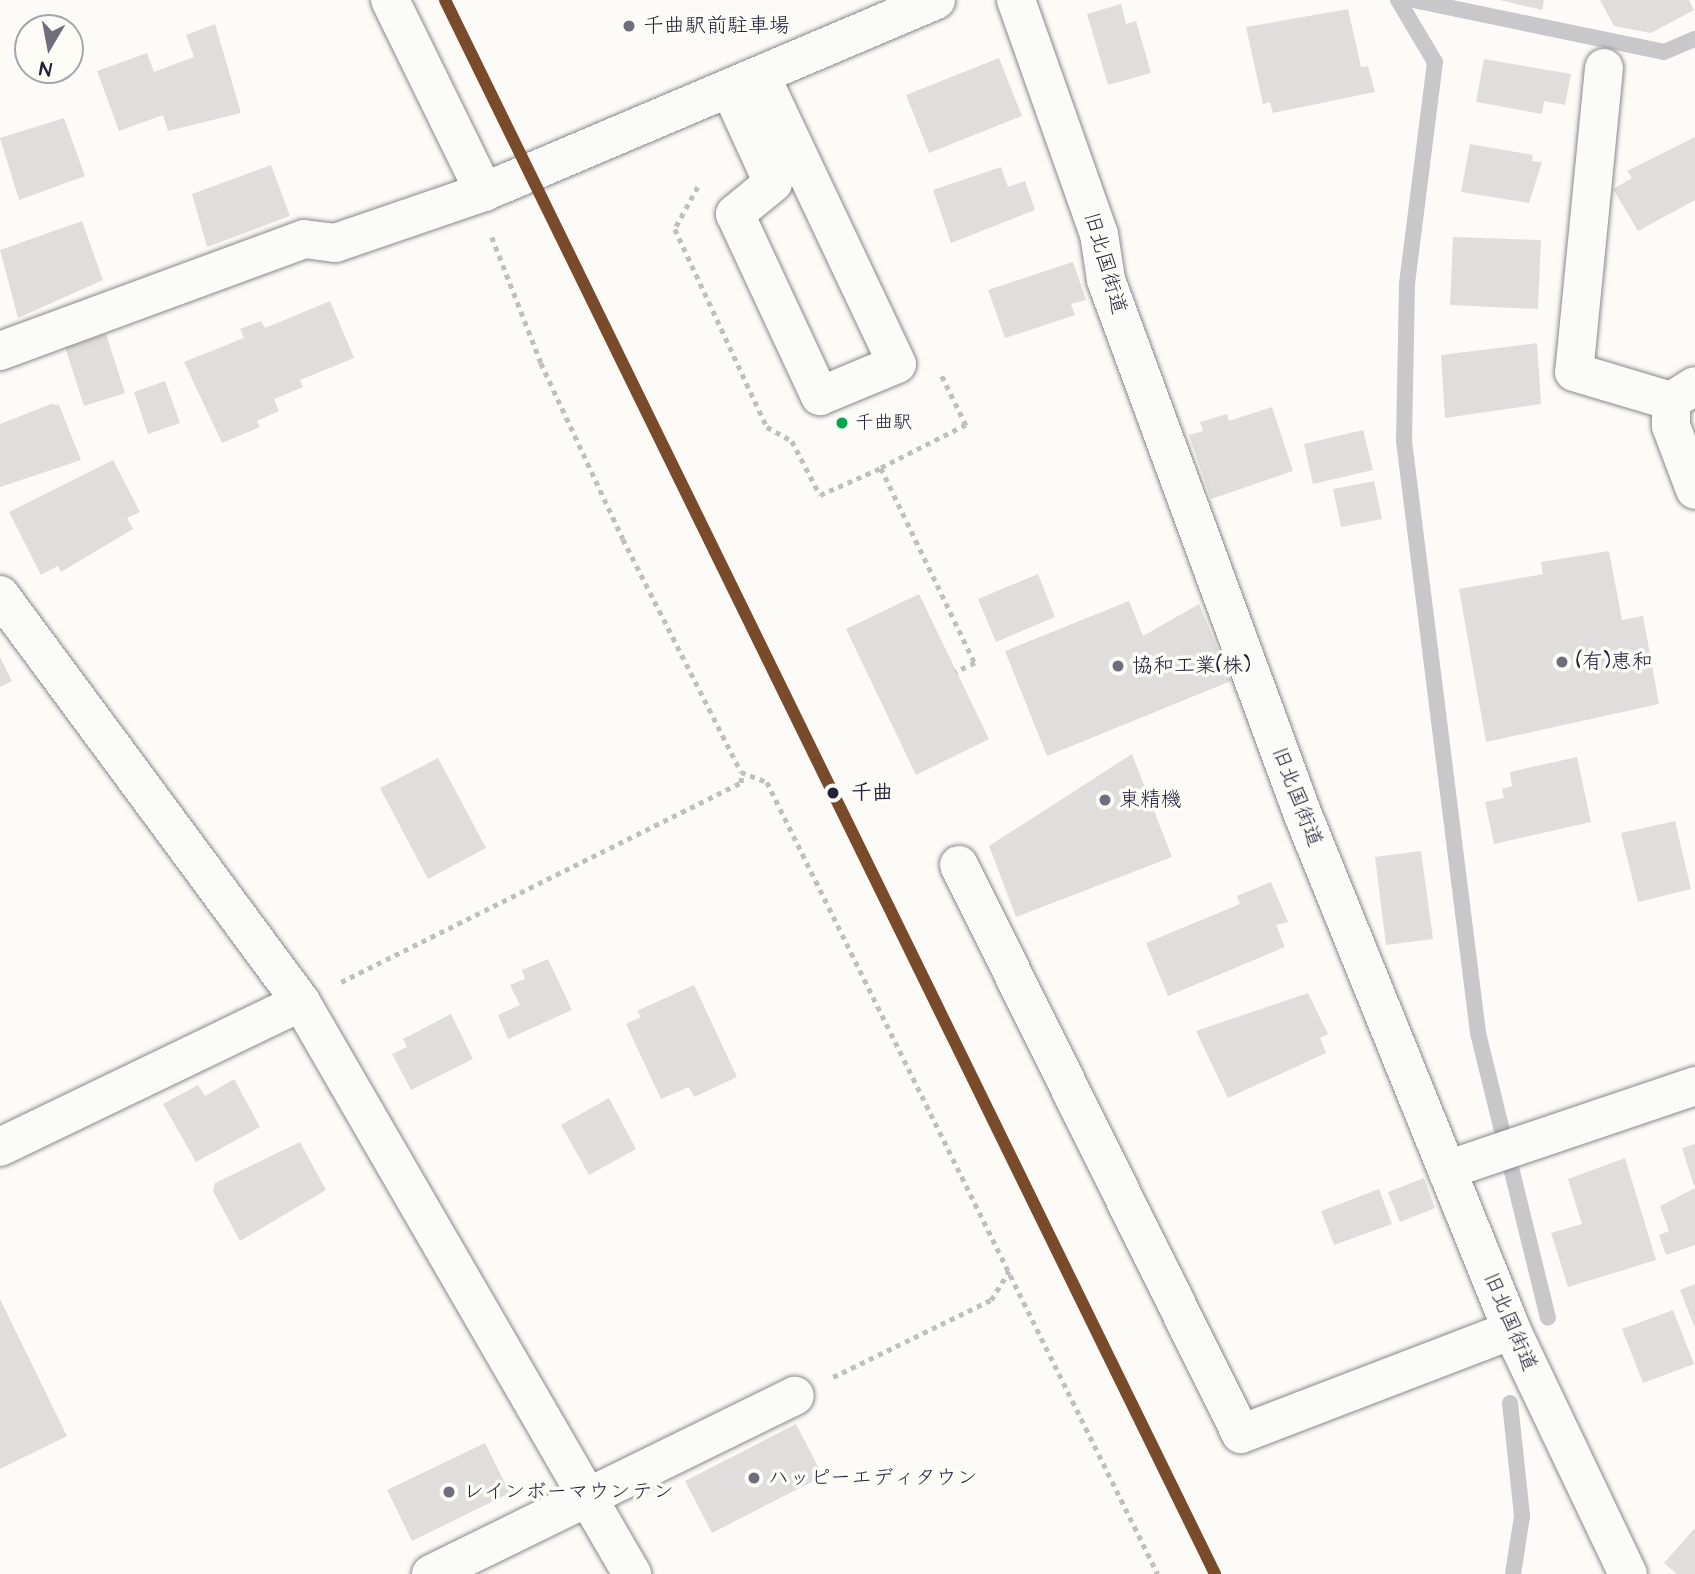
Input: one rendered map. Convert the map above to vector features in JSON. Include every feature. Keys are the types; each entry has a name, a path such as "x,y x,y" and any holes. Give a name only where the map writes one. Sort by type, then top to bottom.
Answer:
{"street":[{"path":"390,0 484,192"},
{"path":"0,351 304,239 335,243 484,192 746,84 936,0"},
{"name":"旧北国街道","path":"1016,0 1099,234 1106,281 1288,776 1512,1330 1628,1574"},
{"path":"1604,68 1574,372 1683,394 1671,426 1695,490"},
{"path":"746,84 897,364 820,397 735,214 773,183 746,84"},
{"path":"0,595 301,1002 632,1574"},
{"path":"960,865 1241,1434 1512,1330"},
{"path":"0,1147 301,1002"},
{"path":"1447,1170 1695,1086"},
{"path":"431,1574 795,1396"}],"path":[{"path":"301,1002 741,783 741,772 541,363 487,223 484,192"},
{"path":"956,672 975,663 881,468 966,425"},
{"path":"741,772 767,782 1158,1574"},
{"path":"795,1396 991,1300 1009,1271"}],"building":[{"path":"1500,0 1544,0 1542,10"},
{"path":"1600,0 1689,0 1694,10 1651,33 1614,26"},
{"path":"1121,4 1126,24 1136,21 1151,73 1108,85 1087,14"},
{"path":"1348,9 1361,67 1368,66 1375,92 1273,113 1270,102 1263,104 1246,27"},
{"path":"215,24 241,113 168,131 163,115 119,131 97,71 147,53 154,72 194,57 186,35"},
{"path":"999,58 1022,116 929,153 906,95"},
{"path":"1484,59 1571,74 1565,105 1544,101 1542,114 1476,102"},
{"path":"64,118 85,176 19,200 0,138"},
{"path":"1695,137 1695,200 1638,231 1613,189 1632,178 1627,171"},
{"path":"1470,144 1533,155 1532,161 1542,162 1529,203 1461,192"},
{"path":"271,165 290,216 207,247 192,194"},
{"path":"1001,167 1008,187 1025,181 1035,210 951,243 933,190"},
{"path":"82,221 103,280 18,318 0,250"},
{"path":"1453,237 1541,240 1538,309 1450,305"},
{"path":"1073,262 1086,300 1071,304 1075,315 1005,338 988,290"},
{"path":"330,301 354,358 300,380 303,387 274,399 279,411 257,421 260,427 222,443 184,362 244,338 240,329 261,321 265,328"},
{"path":"106,334 125,393 84,406 65,347"},
{"path":"1537,343 1541,404 1445,418 1441,355"},
{"path":"165,381 180,423 148,434 134,392"},
{"path":"51,404 59,405 81,460 0,487 0,424"},
{"path":"1272,407 1293,471 1211,499 1189,435 1203,431 1200,422 1227,414 1229,421"},
{"path":"1363,430 1373,470 1313,484 1304,444"},
{"path":"113,460 140,512 127,518 133,529 61,572 58,566 41,575 9,512"},
{"path":"1374,481 1382,519 1341,527 1333,489"},
{"name":"(有)恵和","path":"1609,551 1622,620 1643,616 1659,704 1486,742 1459,589 1543,574 1541,562"},
{"path":"1038,574 1055,617 996,642 978,599"},
{"path":"919,594 989,739 916,775 846,629"},
{"name":"協和工業(株)","path":"1129,601 1143,636 1199,604 1231,681 1047,756 1005,651"},
{"path":"0,657 12,681 0,687"},
{"name":"東精機","path":"1132,754 1172,857 1016,917 989,846"},
{"path":"1577,757 1591,822 1494,844 1485,802 1504,798 1502,789 1512,786 1510,772"},
{"path":"438,758 486,848 428,879 380,788"},
{"path":"1675,821 1691,889 1638,902 1621,833"},
{"path":"1421,851 1433,939 1386,945 1375,857"},
{"path":"1271,882 1288,922 1276,925 1285,947 1168,996 1146,943 1240,904 1237,896"},
{"path":"548,959 572,1010 508,1039 498,1015 520,1005 510,985 525,979 522,970"},
{"path":"694,985 737,1077 694,1097 689,1087 661,1099 626,1024 641,1017 637,1011"},
{"path":"1308,993 1328,1034 1320,1038 1326,1053 1228,1098 1196,1031"},
{"path":"451,1014 473,1059 411,1090 392,1054 407,1047 403,1039"},
{"path":"234,1079 260,1127 196,1162 163,1104 198,1085 205,1096"},
{"path":"609,1098 636,1149 589,1175 561,1125"},
{"path":"300,1142 326,1190 240,1241 213,1191 215,1183"},
{"path":"1695,1144 1695,1186 1694,1186 1682,1148"},
{"path":"1625,1158 1656,1260 1568,1287 1551,1233 1582,1224 1568,1179"},
{"path":"1424,1178 1435,1208 1400,1222 1388,1192"},
{"path":"1695,1188 1695,1245 1666,1255 1659,1235 1669,1231 1660,1206"},
{"path":"1379,1189 1392,1224 1334,1245 1321,1211"},
{"path":"1695,1284 1695,1328 1680,1290"},
{"path":"0,1299 67,1436 0,1469"},
{"path":"1673,1310 1694,1364 1643,1383 1622,1329"},
{"name":"ハッピーエディタウン","path":"796,1424 823,1476 712,1533 685,1481"},
{"name":"レインボーマウンテン","path":"485,1443 510,1493 412,1541 387,1490"},
{"path":"1695,1528 1695,1574 1677,1574 1664,1563"}],"waterway":[{"path":"1398,0 1435,62 1407,285 1404,441 1478,1033 1548,1318"},
{"path":"1413,0 1664,52 1695,39"},
{"path":"1510,1403 1522,1516 1513,1574"}],"transit line":[{"path":"445,0 1215,1574"}],"place":[{"name":"千曲駅前駐車場","path":"629,26"},
{"name":"千曲駅","path":"842,423"},
{"name":"(有)恵和","path":"1562,662"},
{"name":"協和工業(株)","path":"1118,666"},
{"name":"千曲","path":"833,793"},
{"name":"東精機","path":"1105,800"},
{"name":"ハッピーエディタウン","path":"754,1478"},
{"name":"レインボーマウンテン","path":"449,1492"}]}
